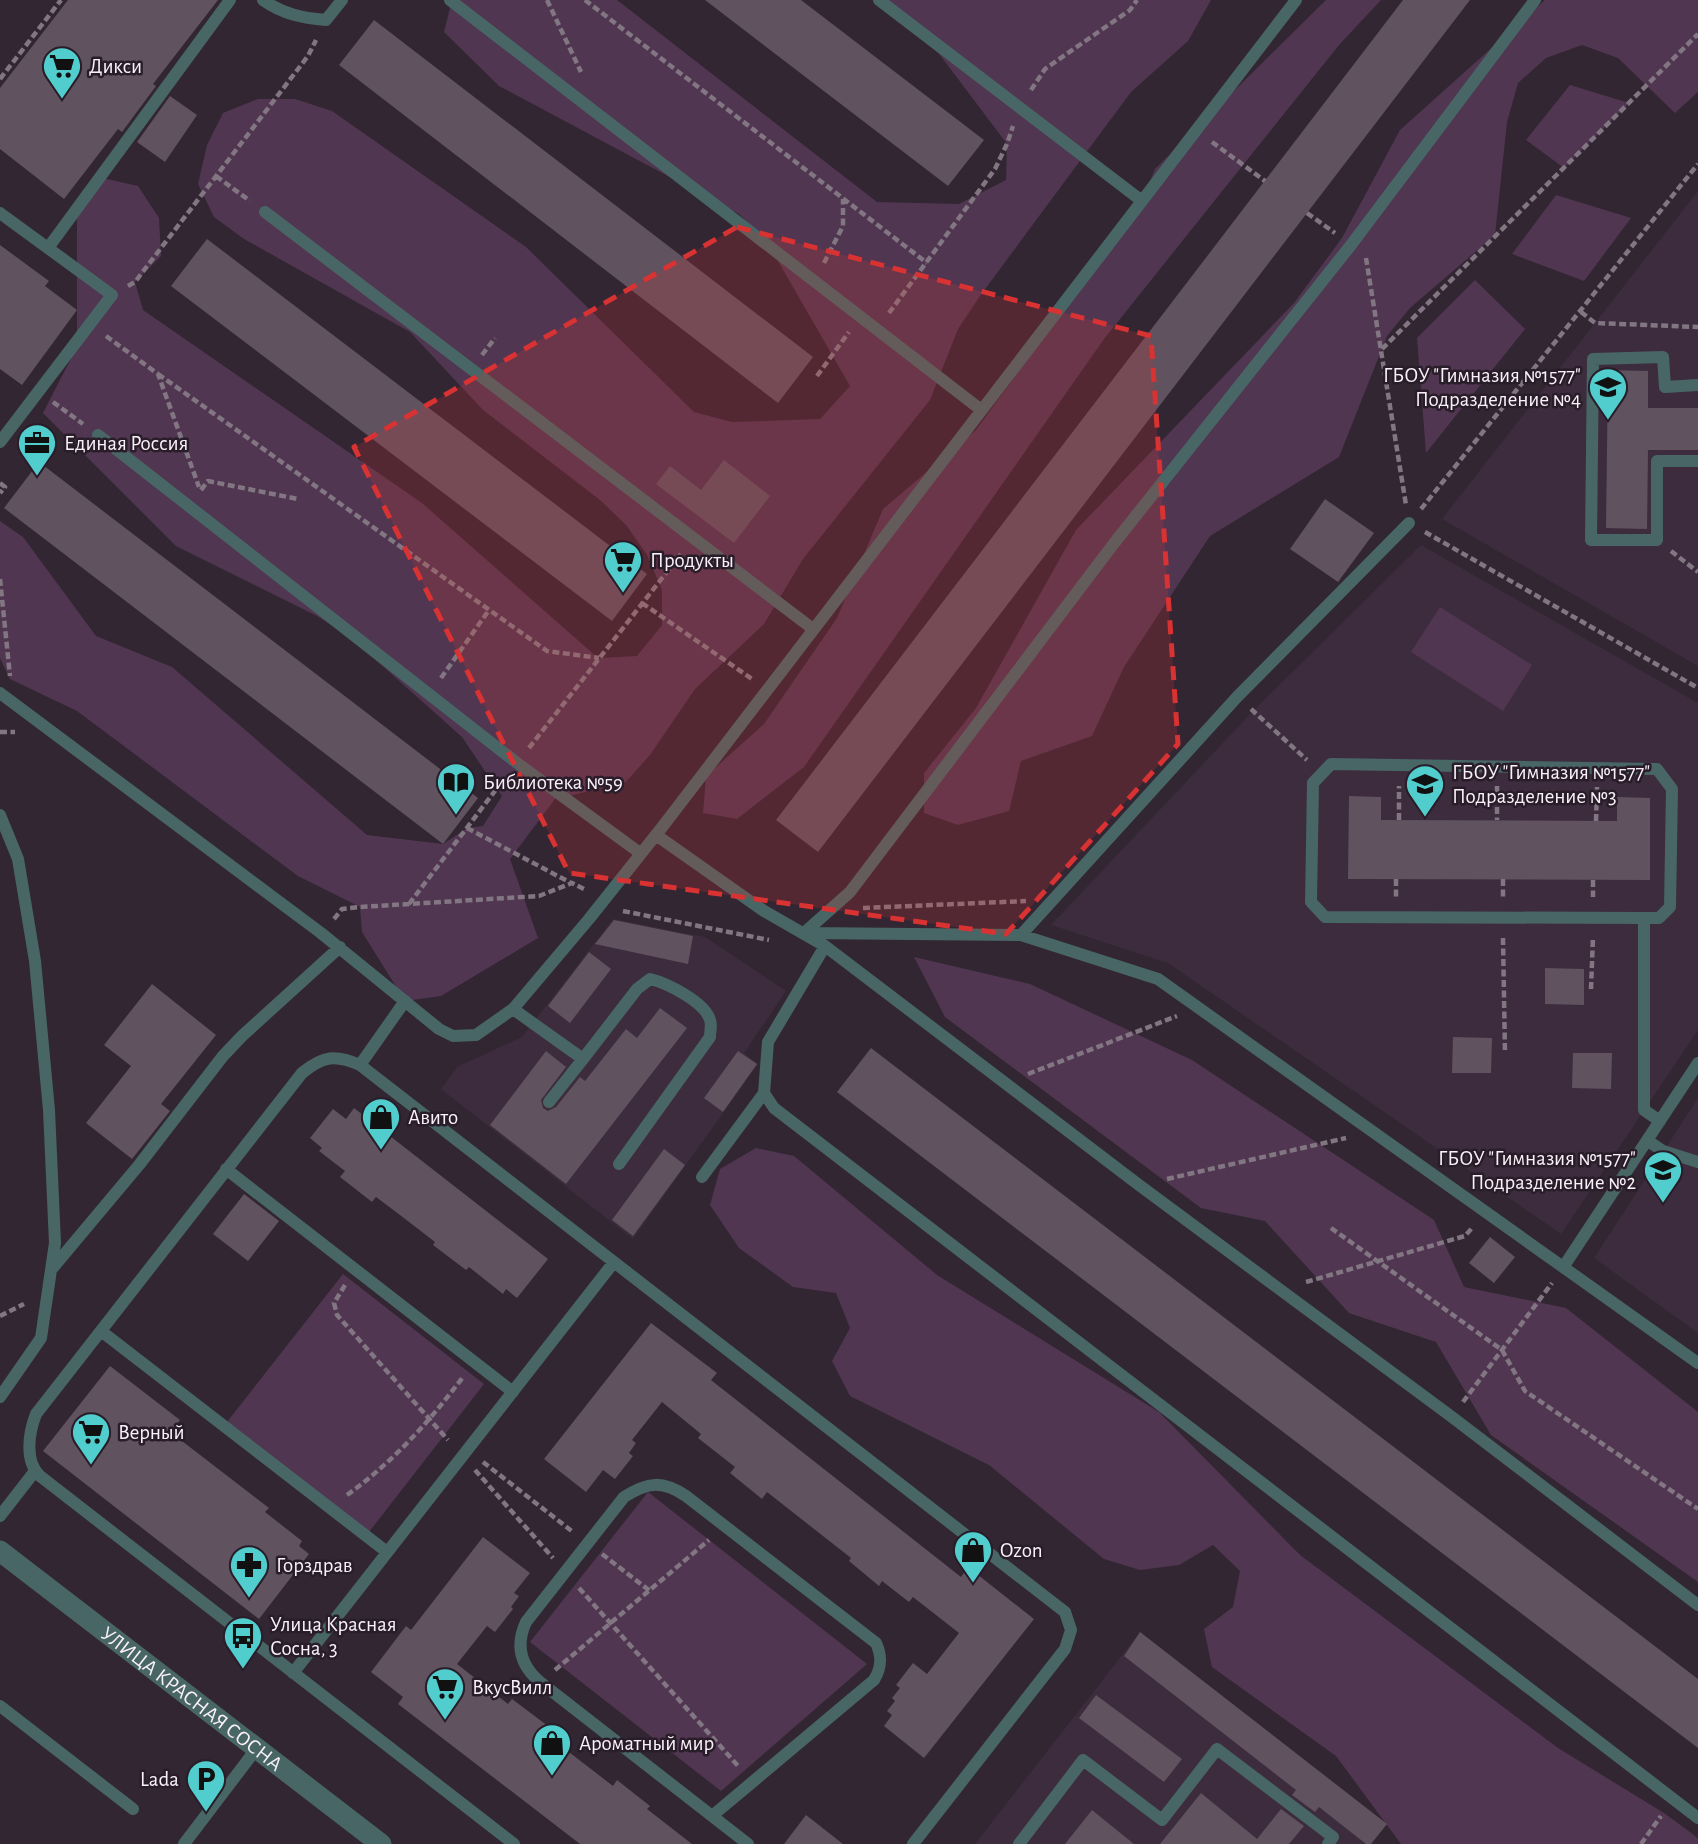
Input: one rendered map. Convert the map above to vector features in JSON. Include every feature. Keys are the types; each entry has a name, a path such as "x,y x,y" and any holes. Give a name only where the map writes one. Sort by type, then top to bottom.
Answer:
{"street":[{"name":"УЛИЦА КРАСНАЯ СОСНА","path":"0,1552 382,1844"}],"lane":[{"path":"48,248 230,0"},
{"path":"263,0 279,11 303,18 326,20 342,0"},
{"path":"450,0 980,410"},
{"path":"879,0 1142,201"},
{"path":"0,693 340,947 439,1030 453,1036 475,1035 513,1009 656,835 1296,0"},
{"path":"804,933 850,892 1115,542 1351,245 1535,0"},
{"path":"265,212 813,629"},
{"path":"0,213 112,295 0,442"},
{"path":"1698,385 1665,387 1663,357 1593,359 1591,540 1657,540 1657,461 1698,461"},
{"path":"98,435 517,763 640,853"},
{"path":"1021,935 1237,697 1409,523"},
{"path":"1331,764 1399,765 1657,769 1672,789 1670,907 1659,918 1325,917 1311,902 1312,783 1331,764"},
{"path":"0,815 18,859 35,961 50,1123 55,1243 41,1338 0,1397"},
{"path":"656,835 764,911 825,946 1698,1605"},
{"path":"1644,918 1644,1110 1660,1121"},
{"path":"804,933 1021,935 1158,979 1698,1363"},
{"path":"702,1177 764,1093 768,1042 825,946"},
{"path":"51,1270 139,1165 223,1056 340,947"},
{"path":"549,1102 637,989 649,979 665,982 705,1010 712,1022 710,1037 619,1164"},
{"path":"360,1065 405,1001"},
{"path":"513,1009 583,1059"},
{"path":"514,1844 35,1471 30,1451 36,1414 302,1073 315,1062 326,1058 346,1058 360,1065 1065,1612 1071,1630 1065,1649 913,1844"},
{"path":"1564,1266 1698,1063"},
{"path":"764,1093 774,1108 1698,1818"},
{"path":"1648,1141 1664,1151 1698,1163"},
{"path":"226,1170 513,1392"},
{"path":"293,1673 614,1262"},
{"path":"101,1331 387,1552"},
{"path":"0,1516 35,1471"},
{"path":"712,1816 868,1686 878,1674 881,1660 876,1643 675,1489 652,1485 640,1487 624,1497 526,1622 520,1642 523,1662 530,1674 540,1682 712,1816 748,1844"},
{"path":"0,1706 133,1809"},
{"path":"184,1844 257,1748"},
{"path":"1018,1844 1083,1760 1162,1820 1217,1749 1333,1838 1328,1844"}],"path":[{"path":"0,79 61,0"},
{"path":"547,0 602,118"},
{"path":"585,0 927,262"},
{"path":"876,330 995,169 1007,144 1018,108 1045,69 1130,10 1137,0"},
{"path":"112,295 135,282 308,56 326,20"},
{"path":"1381,350 1698,34"},
{"path":"1195,130 1265,181"},
{"path":"1409,523 1581,313 1698,164"},
{"path":"216,176 265,212"},
{"path":"814,282 843,226 843,198"},
{"path":"1307,213 1351,245"},
{"path":"1366,256 1409,523"},
{"path":"1581,313 1595,323 1698,327"},
{"path":"817,376 860,317"},
{"path":"89,324 547,651 598,658"},
{"path":"158,374 200,491"},
{"path":"38,391 98,435"},
{"path":"189,508 208,481 298,499"},
{"path":"0,483 5,487 0,494"},
{"path":"1409,523 1698,688"},
{"path":"409,904 693,538"},
{"path":"1657,540 1698,572"},
{"path":"0,579 10,679"},
{"path":"642,603 767,690"},
{"path":"451,664 489,610"},
{"path":"1254,711 1322,773"},
{"path":"1399,765 1399,820"},
{"path":"1497,766 1497,820"},
{"path":"1596,768 1596,821"},
{"path":"467,828 592,894"},
{"path":"321,933 342,909 539,896 572,883"},
{"path":"613,909 769,940 804,933"},
{"path":"1591,989 1593,918"},
{"path":"1503,919 1504,1053"},
{"path":"1005,1083 1198,1008"},
{"path":"1139,1185 1373,1132"},
{"path":"1281,1289 1465,1236 1484,1212"},
{"path":"1331,1228 1502,1350 1525,1391 1698,1509"},
{"path":"1452,1417 1564,1266"},
{"path":"356,1271 336,1297 334,1310 430,1420 465,1453 565,1572 753,1783"},
{"path":"361,1486 430,1420 475,1362"},
{"path":"465,1453 649,1591"},
{"path":"540,1682 726,1526"},
{"path":"1641,1844 1674,1799"}],"highlighted area":[{"path":"737,227 1151,336 1178,744 1006,934 569,873 354,447"}],"shaded area":[{"path":"452,0 617,0 877,202 959,204 1006,180 1007,144 940,55 887,0 1211,0 1188,41 1131,92 980,296 958,329 930,400 803,559 764,624 695,689 650,755 625,783 555,799 510,859 538,938 441,996 405,1001 362,932 360,907 298,876 77,711 10,679 0,658 0,521 23,537 96,636 172,667 367,835 443,844 467,828 483,826 502,796 462,737 350,637 317,616 176,546 43,413 77,347 77,208 98,177 138,186 159,218 161,256 135,282 143,310 422,503 598,658 637,656 662,625 662,590 647,555 626,525 600,500 483,410 410,332 244,239 214,217 198,184 207,145 223,113 258,99 295,99 332,111 526,247 694,412 732,422 820,419 850,386 767,242 739,214 499,86 444,32"},
{"path":"1326,0 1381,0 1339,45 1104,339 804,767 737,819 703,813 706,776 764,724 837,618 883,509 976,430 1142,201 1155,169"},
{"path":"1545,0 1698,0 1698,92 1675,113 1618,58 1582,45 1546,58 1518,83 1507,122 1495,235 1410,308 1387,336 1339,457 1210,536 1124,667 1092,736 1021,761 1009,811 958,825 924,813 924,773 976,708 1076,530 1294,303 1342,238 1400,130"},
{"path":"1570,85 1629,103 1564,168 1526,140"},
{"name":"ГБОУ \"Гимназия №1577\" Подразделение №4","path":"1698,191 1698,666 1442,519"},
{"path":"1556,195 1631,218 1584,281 1512,254"},
{"path":"1475,280 1525,329 1426,453 1417,338"},
{"name":"ГБОУ \"Гимназия №1577\" Подразделение №3","path":"1421,545 1698,703 1698,1030 1561,1234 1168,963 1051,925 1253,711"},
{"path":"1440,607 1532,665 1503,711 1411,652"},
{"path":"613,919 705,937 786,991 744,1053 758,1064 633,1239 441,1089 457,1067 522,1037"},
{"path":"914,957 1030,984 1192,1060 1434,1220 1464,1287 1566,1308 1698,1412 1698,1582 1491,1435 1436,1342 1349,1313 1265,1221 1201,1208 945,1017"},
{"name":"ГБОУ \"Гимназия №1577\" Подразделение №2","path":"1698,1098 1698,1333 1594,1258"},
{"path":"756,1148 794,1156 937,1275 1159,1412 1300,1555 1558,1748 1664,1813 1694,1835 1698,1844 1401,1844 1336,1756 1212,1667 1204,1629 1233,1607 1240,1571 1213,1545 1179,1565 1140,1570 1104,1559 989,1465 850,1396 832,1361 850,1328 836,1293 793,1287 739,1248 710,1205 720,1169"},
{"path":"343,1274 484,1384 369,1532 227,1422"},
{"path":"648,1492 867,1664 721,1791 530,1642"},
{"path":"1140,1632 1387,1824 1371,1844 975,1844"}],"building":[{"path":"68,0 218,0 153,84 156,86 122,132 118,129 64,199 0,149 0,88"},
{"path":"705,0 801,0 984,140 948,186"},
{"path":"1403,0 1470,0 818,852 776,820"},
{"path":"374,20 813,357 778,403 339,65"},
{"path":"170,96 197,115 165,162 137,142"},
{"path":"207,239 647,574 612,621 171,286"},
{"path":"0,245 49,281 45,286 77,310 22,385 0,369"},
{"path":"1608,370 1648,371 1648,408 1698,408 1698,450 1648,450 1647,529 1606,528"},
{"path":"724,460 770,496 734,543 656,484 670,466 701,490"},
{"path":"39,462 478,798 443,844 4,508"},
{"path":"1325,499 1374,533 1338,582 1290,549"},
{"path":"1349,796 1381,797 1381,820 1617,821 1617,797 1650,798 1650,880 1348,879"},
{"path":"614,920 693,936 688,964 595,944"},
{"path":"589,952 611,969 570,1023 548,1006"},
{"path":"1545,968 1584,969 1584,1005 1545,1004"},
{"path":"152,984 216,1035 161,1104 170,1111 132,1159 86,1123 131,1066 104,1045"},
{"path":"660,1008 687,1028 566,1184 490,1125 546,1051 566,1067 541,1100 543,1108 548,1111 556,1107 580,1077 585,1081 626,1029 637,1038"},
{"path":"1453,1037 1492,1038 1491,1073 1452,1073"},
{"path":"871,1048 1698,1679 1698,1748 837,1092"},
{"path":"738,1051 757,1064 723,1112 704,1098"},
{"path":"1573,1053 1612,1053 1611,1089 1572,1088"},
{"path":"354,1108 548,1259 517,1298 506,1289 503,1294 469,1267 466,1270 433,1245 435,1242 376,1197 372,1202 340,1177 345,1171 319,1151 322,1148 310,1138 333,1109 346,1119"},
{"path":"664,1149 685,1165 633,1236 612,1220"},
{"path":"244,1194 279,1221 248,1261 213,1234"},
{"path":"1490,1237 1515,1257 1494,1283 1469,1263"},
{"path":"651,1323 717,1373 711,1380 961,1577 968,1567 1034,1619 924,1758 884,1726 892,1715 887,1711 900,1688 896,1685 913,1663 927,1674 959,1633 913,1597 909,1602 882,1581 879,1586 849,1561 851,1558 767,1492 762,1499 730,1473 735,1467 698,1438 701,1434 662,1402 632,1440 636,1443 629,1453 633,1456 615,1479 603,1470 586,1492 544,1459"},
{"path":"110,1366 180,1420 172,1430 184,1439 182,1441 269,1508 265,1512 302,1541 299,1546 309,1554 259,1619 43,1451"},
{"path":"483,1537 530,1573 514,1593 519,1596 511,1607 513,1609 495,1632 487,1626 457,1664 508,1704 512,1699 548,1726 543,1732 613,1786 617,1780 650,1806 647,1809 692,1844 580,1844 398,1704 403,1697 371,1672 406,1626 411,1630"},
{"path":"1140,1632 1387,1824 1371,1844 1366,1844 1319,1807 1315,1812 1292,1795 1296,1790 1124,1656"},
{"path":"1096,1695 1182,1759 1164,1782 1079,1718"},
{"path":"1201,1793 1257,1839 1281,1809 1304,1826 1289,1844 1160,1844"},
{"path":"1092,1810 1134,1844 1065,1844"},
{"path":"806,1815 843,1844 784,1844"}],"place":[{"name":"Дикси","path":"62,100"},
{"name":"ГБОУ \"Гимназия №1577\" Подразделение №4","path":"1608,421"},
{"name":"Единая Россия","path":"37,477"},
{"name":"Продукты","path":"623,594"},
{"name":"Библиотека №59","path":"456,816"},
{"name":"ГБОУ \"Гимназия №1577\" Подразделение №3","path":"1425,818"},
{"name":"Авито","path":"381,1151"},
{"name":"ГБОУ \"Гимназия №1577\" Подразделение №2","path":"1663,1204"},
{"name":"Верный","path":"91,1466"},
{"name":"Ozon","path":"973,1584"},
{"name":"Горздрав","path":"249,1599"},
{"name":"Улица Красная Сосна, 3","path":"243,1670"},
{"name":"ВкусВилл","path":"445,1721"},
{"name":"Ароматный мир","path":"552,1777"},
{"name":"Lada","path":"206,1813"}]}
